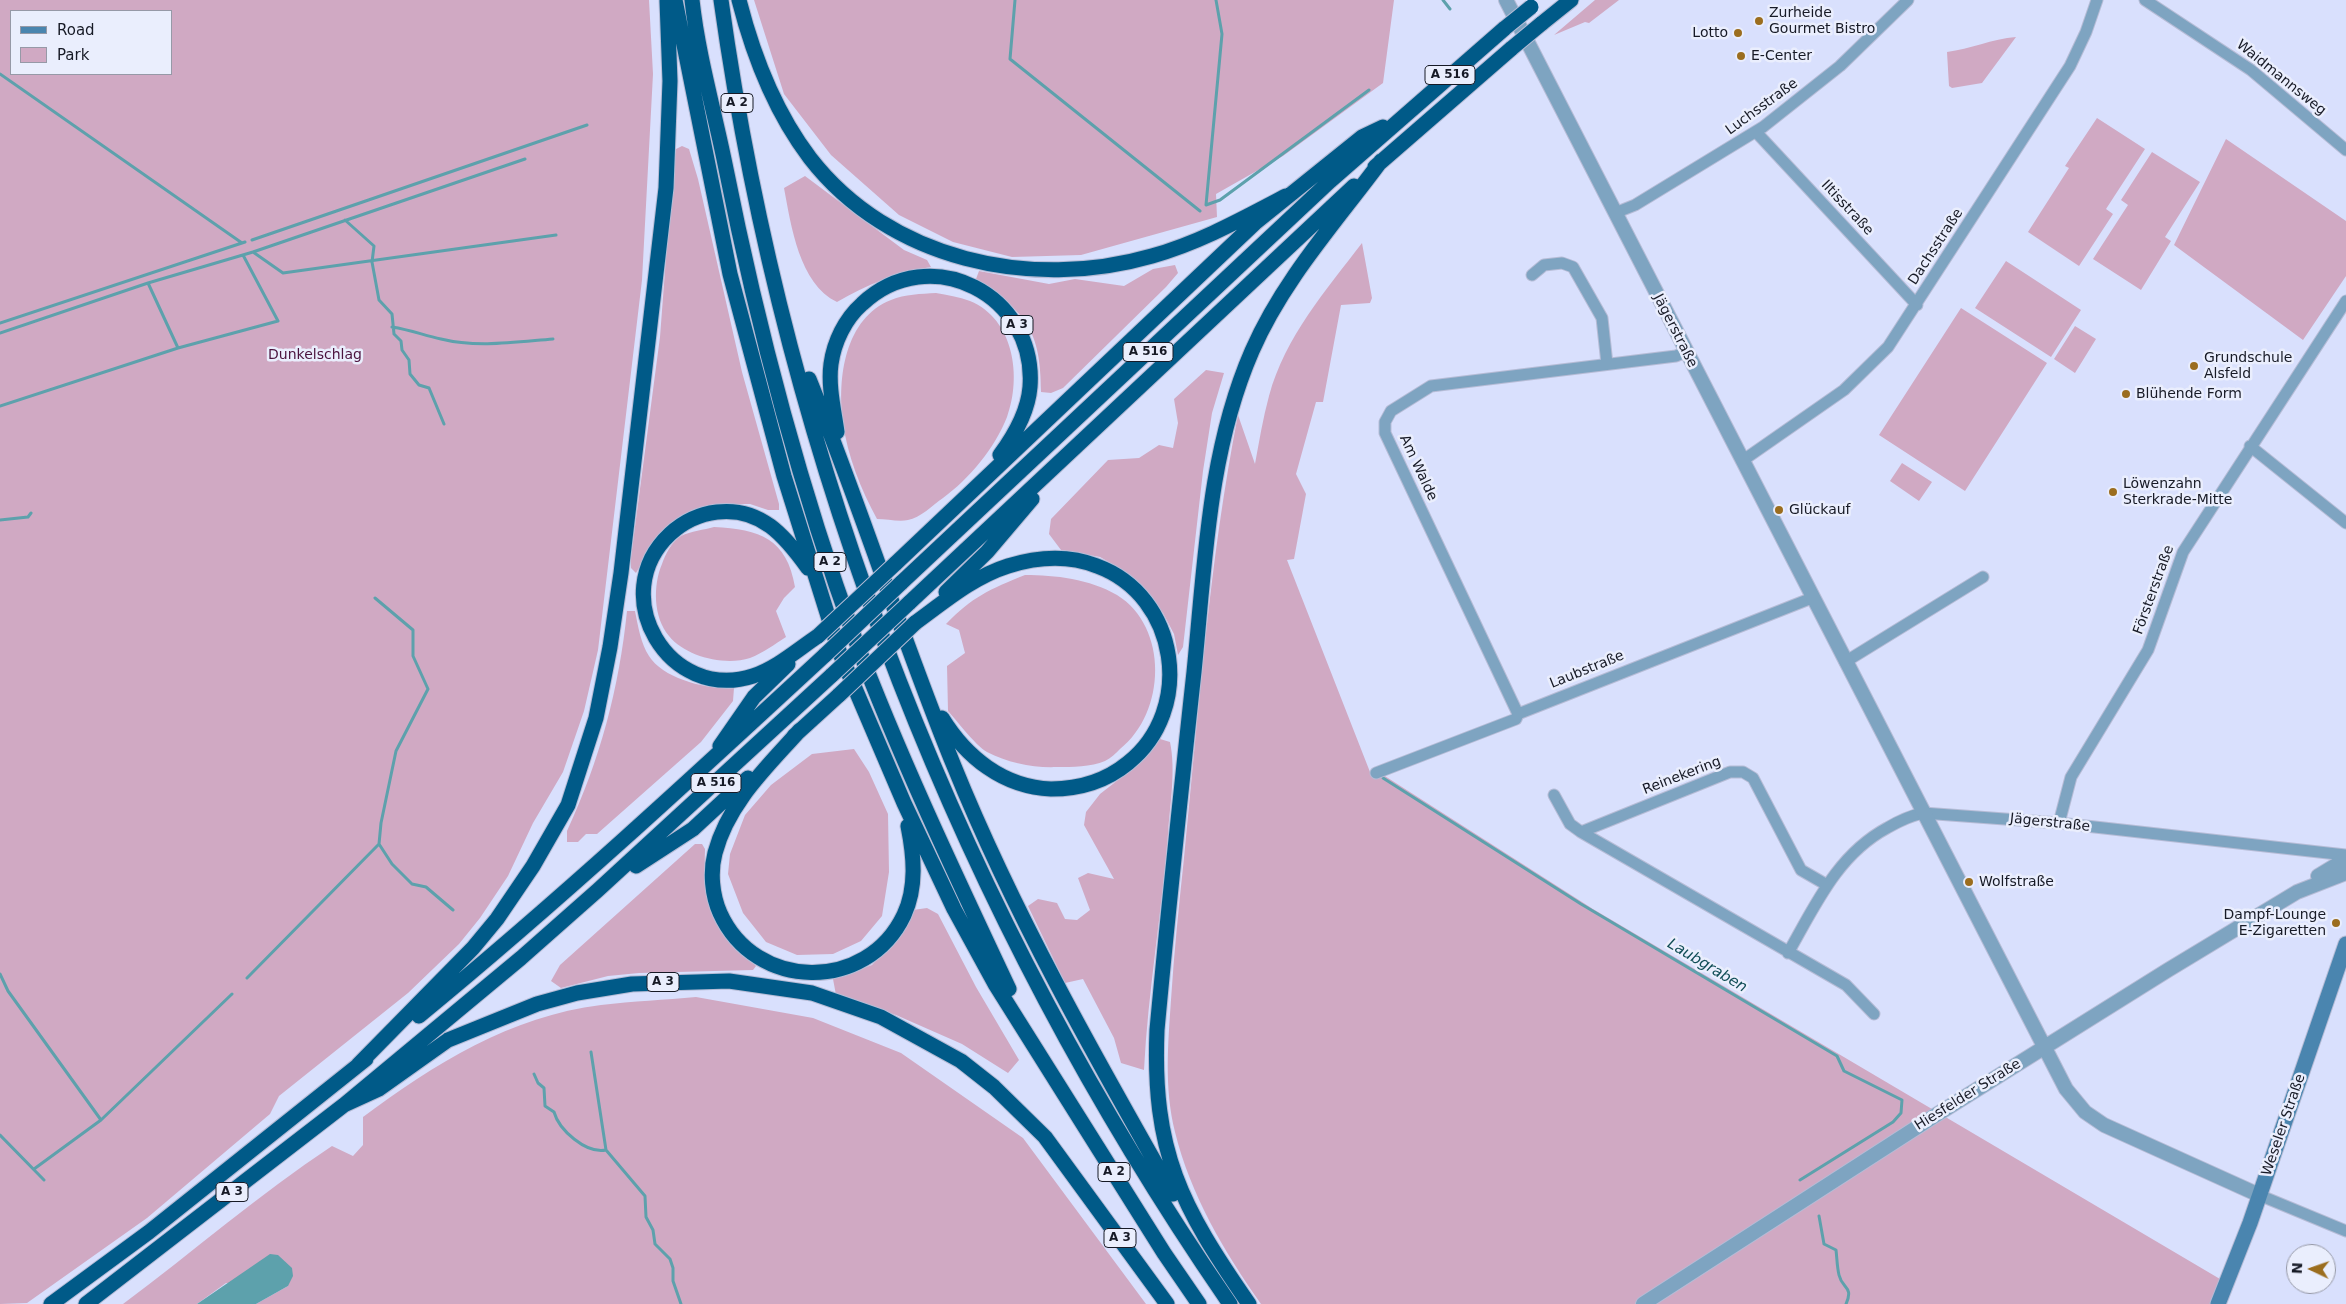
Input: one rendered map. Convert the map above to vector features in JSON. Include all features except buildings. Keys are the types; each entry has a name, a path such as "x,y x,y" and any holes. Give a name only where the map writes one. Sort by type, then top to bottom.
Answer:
{"highway":[{"path":"358,1065 473,948 502,911 533,866 568,804 596,718 610,647 621,573 666,188 670,81 666,0"},
{"path":"674,0 730,274 759,388 839,650 904,803 954,909 995,984 1064,1092"},
{"name":"A 2","path":"692,0 741,247 759,325 820,534 856,639 904,757 965,896 1015,1002 1064,1092 1164,1253 1199,1304"},
{"name":"A 2","path":"721,0 754,196 781,310 824,464 885,648 962,830 1050,1009 1097,1094 1168,1211 1230,1304"},
{"path":"739,0 750,39 766,79 785,119 810,157 842,192 875,217 906,236 942,252 990,265 1029,270 1070,271 1108,266 1151,256 1187,244 1286,196"},
{"name":"A 516","path":"344,1105 521,958 598,890 832,675 1382,161 1512,48 1571,0"},
{"name":"A 516","path":"710,762 1395,122 1535,3"},
{"path":"981,481 1286,196 1362,136 1395,122"},
{"path":"1249,1304 1203,1234 1180,1190 1169,1161 1161,1127 1156,1078 1161,988 1210,521 1217,467 1231,410 1244,370 1262,330 1283,291 1305,260 1382,161"},
{"name":"A 3","path":"818,636 981,481 1005,449 1024,414 1030,388 1029,358 1016,324 994,299 967,283 942,277 916,278 889,286 868,298 843,328 834,351 830,377 843,466"},
{"path":"781,310 843,466 921,680 978,824 1036,945 1141,1138 1218,1268 1242,1304"},
{"path":"598,890 693,829 839,694 987,552 1028,504 1060,462"},
{"path":"816,579 791,543 773,526 749,514 720,512 687,522 664,540 646,572 643,598 648,625 662,649 682,666 704,677 730,680 760,673 781,662 818,636"},
{"path":"915,623 973,582 1001,569 1036,560 1076,560 1109,571 1140,596 1162,628 1171,663 1170,690 1166,707 1160,723 1144,749 1111,776 1092,783 1057,789 1028,786 1011,780 994,772 972,756 953,735 921,680"},
{"path":"710,762 734,723 754,697 818,636"},
{"path":"800,730 744,793 725,826 715,854 712,874 718,908 736,938 756,955 779,968 819,973 846,968 870,956 889,938 904,914 913,878 912,848 904,803"},
{"name":"A 3","path":"51,1304 150,1232 506,944 710,762"},
{"name":"A 3","path":"86,1304 344,1105 379,1088 448,1040 538,1004 577,993 632,984 712,981 746,983 812,993 881,1017 961,1061 994,1087 1022,1113 1050,1144 1168,1304"}],"main road":[{"name":"Weseler Straße","path":"2218,1304 2259,1195 2346,944"}],"street":[{"name":"Jägerstraße","path":"1506,0 1923,813 2059,824 2346,855"},
{"name":"Luchsstraße","path":"1615,213 1635,205 1756,132 1840,66 1908,0"},
{"name":"Dachsstraße","path":"1742,461 1826,403 1861,375 1888,347 1917,305 2070,66 2086,32 2096,0"},
{"name":"Waidmannsweg","path":"2144,0 2251,70 2346,150"},
{"name":"Iltisstraße","path":"1756,132 1917,305"},
{"path":"1532,275 1544,265 1562,262 1573,267 1602,318 1607,364"},
{"name":"Försterstraße","path":"2059,824 2070,777 2148,650 2183,552 2250,446 2346,301"},
{"name":"Am Walde","path":"1518,714 1385,433 1385,422 1391,411 1431,386 1676,356 1685,352"},
{"path":"2250,446 2346,523"},
{"path":"1845,662 1983,577"},
{"name":"Laubstraße","path":"1376,773 1516,719 1518,714 1812,598"},
{"name":"Reinekering","path":"1581,832 1730,772 1743,772 1754,778 1801,870 1827,886"},
{"path":"1554,795 1570,824 1581,832 1846,985 1874,1014"},
{"path":"1788,953 1841,865 1865,842 1910,816 1923,813 2043,1047 2066,1089 2079,1106 2093,1118 2117,1131 2259,1195 2346,1231"},
{"name":"Hiesfelder Straße","path":"1643,1304 2043,1047 2346,860"},
{"name":"Hiesfelder Straße","path":"2297,892 2346,873"}],"green space":[{"name":"Dunkelschlag","path":"0,0 649,0 653,74 642,280 598,650 584,711 563,772 533,823 508,876 480,918 459,944 408,993 279,1096 270,1114 147,1218 27,1303 0,1304"},
{"path":"754,0 1394,0 1383,83 1283,156 1216,194 1217,217 1081,255 1012,257 953,242 899,215 831,155 784,94"},
{"path":"1595,0 1619,0 1589,23 1585,22 1554,35"},
{"path":"2016,37 1982,83 1952,88 1949,86 1947,52"},
{"path":"2097,118 2145,149 2106,209 2113,214 2079,266 2028,232 2069,168 2065,166"},
{"path":"2226,139 2346,221 2346,276 2303,340 2174,245"},
{"path":"682,146 689,149 698,179 742,372 779,504 779,510 768,510 750,504 733,504 679,519 655,540 636,573 631,568 631,557 660,337 673,165 676,149"},
{"path":"2152,152 2200,182 2165,237 2171,241 2141,290 2093,259 2128,205 2121,200"},
{"path":"805,176 904,250 927,260 931,267 906,272 882,280 837,302 824,293 805,268 794,236 784,188"},
{"path":"1362,243 1372,298 1370,303 1341,305 1323,402 1316,402 1296,474 1306,494 1294,559 1287,560 1370,772 1377,771 1593,909 2220,1279 2210,1304 1261,1304 1222,1244 1199,1200 1175,1132 1169,1099 1168,1050 1177,929 1212,580 1219,525 1238,415 1255,464 1269,396 1285,354 1308,315"},
{"path":"2006,261 2081,310 2051,357 1975,308"},
{"path":"1175,265 1178,273 1166,287 1063,388 1051,393 1041,392 1038,353 1034,338 1027,325 1019,313 1007,302 976,279 979,271 1049,284 1075,279 1124,286 1153,269"},
{"path":"936,293 970,301 985,310 996,321 1005,335 1011,351 1014,385 1012,401 996,440 972,472 953,490 913,519 901,521 877,519 855,472 845,434 841,405 843,369 854,335 863,320 875,309 891,300 902,297"},
{"path":"1961,308 2047,363 1965,491 1879,435"},
{"path":"2075,326 2096,339 2075,373 2054,359"},
{"path":"1206,370 1224,373 1212,413 1203,471 1183,647 1178,655 1174,634 1163,613 1126,572 1100,557 1061,550 1049,534 1051,519 1108,460 1139,458 1159,445 1173,448 1178,423 1174,399"},
{"path":"1902,463 1932,482 1919,501 1890,481"},
{"path":"714,527 745,530 769,540 778,547 791,571 795,587 784,598 776,611 786,637 750,658 729,661 718,660 706,658 685,649 669,636 657,610 657,581 663,560 669,549 681,536"},
{"path":"1025,575 1072,579 1107,590 1117,595 1134,609 1146,628 1153,648 1155,670 1153,693 1146,714 1135,733 1115,754 1105,761 1081,766 1048,767 1030,766 1003,759 982,749 948,711 947,666 965,653 959,630 946,624 973,600"},
{"path":"627,611 635,611 644,646 656,664 675,677 700,685 734,688 733,701 701,742 597,834 586,834 578,842 567,842 567,831 589,778 606,724 619,668"},
{"path":"1160,739 1170,742 1172,753 1172,788 1144,1070 1121,1063 1114,1038 1083,979 1065,983 1028,906 1038,899 1057,903 1065,919 1077,920 1090,910 1078,878 1088,873 1114,879 1084,825 1086,812 1100,794 1141,762"},
{"path":"854,749 869,772 888,814 889,872 882,916 861,941 833,954 797,955 766,942 743,913 728,874 730,854 745,815 771,785 812,754"},
{"path":"695,844 702,844 705,849 706,885 714,914 730,940 756,966 753,970 639,973 608,976 561,988 551,981 560,965"},
{"path":"927,908 938,914 976,987 1019,1060 1008,1073 962,1044 896,1015 836,995 833,979 872,965 905,928 913,910"},
{"path":"696,997 813,1018 901,1053 1023,1138 1146,1304 256,1304 288,1286 226,1283 197,1304 123,1304 252,1203 332,1146 353,1156 363,1145 363,1117 417,1079 475,1045 505,1031 568,1011 601,1005"}],"shaded area":[{"path":"270,1254 278,1255 292,1268 293,1276 288,1286 256,1304 197,1304"}],"waterway":[{"path":"1015,0 1010,59 1200,211"},
{"path":"1216,0 1222,34 1206,205 1220,200 1369,90"},
{"path":"1443,0 1450,9"},
{"path":"0,74 242,243"},
{"path":"252,240 587,125"},
{"path":"253,252 525,159"},
{"path":"345,220 374,246 372,262 379,300 392,314 394,334 401,341 402,350 409,360 410,374 419,385 429,388 444,424"},
{"path":"0,333 148,283 253,252 283,273 556,235"},
{"path":"0,323 245,242"},
{"path":"0,406 178,348 278,321 243,255"},
{"path":"148,283 178,348"},
{"path":"392,327 455,342 468,343 483,344 553,339"},
{"path":"0,520 28,517 31,513"},
{"path":"247,978 379,844 381,823 396,751 428,689 413,656 413,630 375,598"},
{"name":"Laubgraben","path":"1383,778 1581,904 1837,1056 1844,1071 1902,1100 1901,1113 1893,1122 1800,1180"},
{"path":"379,844 392,864 412,884 426,887 453,910"},
{"path":"0,974 8,991 101,1120"},
{"path":"34,1169 101,1120 232,994"},
{"path":"591,1052 606,1150 645,1196 646,1217 653,1230 655,1244 670,1259 673,1268 673,1281 681,1304"},
{"path":"534,1074 538,1083 544,1088 545,1106 554,1112 567,1133 590,1148 606,1150"},
{"path":"0,1135 44,1180"},
{"name":"Laubgraben","path":"1819,1216 1824,1244 1836,1250 1840,1280 1849,1294 1846,1304"}],"place":[{"name":"Zurheide Gourmet Bistro","path":"1759,21"},
{"name":"Lotto","path":"1738,33"},
{"name":"E-Center","path":"1741,56"},
{"name":"Grundschule Alsfeld","path":"2194,366"},
{"name":"Blühende Form","path":"2126,394"},
{"name":"Löwenzahn Sterkrade-Mitte","path":"2113,492"},
{"name":"Glückauf","path":"1779,510"},
{"name":"Wolfstraße","path":"1969,882"},
{"name":"Dampf-Lounge E-Zigaretten","path":"2336,923"}]}
